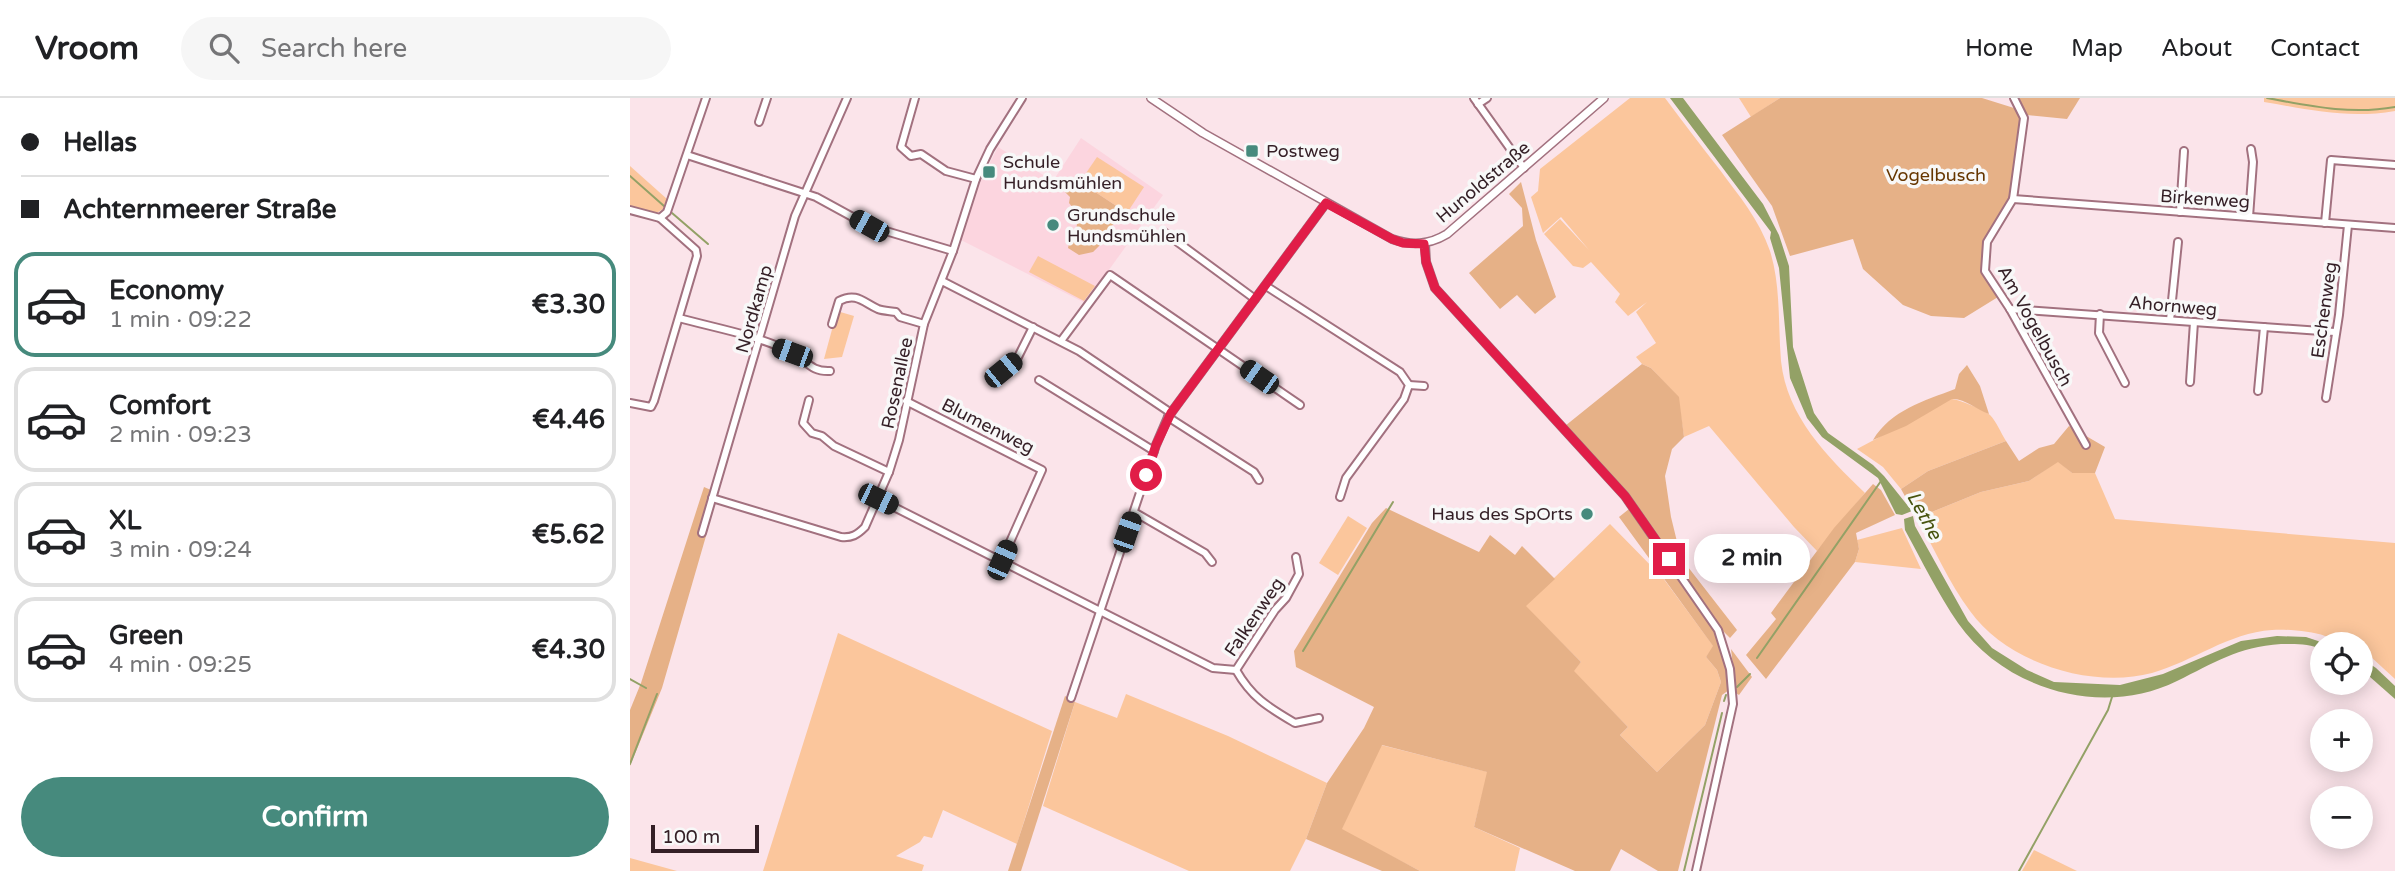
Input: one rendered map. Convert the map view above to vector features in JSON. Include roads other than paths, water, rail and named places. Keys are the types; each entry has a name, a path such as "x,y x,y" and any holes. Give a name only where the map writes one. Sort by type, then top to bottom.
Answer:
{"street":[{"path":"660,218 667,212 706,98"},
{"path":"759,122 767,98"},
{"name":"Nordkamp","path":"702,533 795,216 847,98"},
{"path":"915,98 902,150 911,156 921,155 953,174 958,172 976,178"},
{"name":"Rosenallee","path":"712,498 841,537 858,534 865,527 889,472 924,324 953,251 976,178 990,149 1022,98"},
{"path":"1151,98 1189,124 1392,239 1403,243 1424,244 1426,262 1435,288 1625,496 1722,638 1730,669 1733,704 1696,871"},
{"path":"1487,98 1476,101 1524,169"},
{"name":"Hunoldstraße","path":"1424,244 1447,234 1604,98"},
{"name":"Am Vogelbusch","path":"2014,98 2024,118 2013,199 1987,242 1985,271 2010,309 2086,445"},
{"path":"2249,216 2253,162 2251,149"},
{"path":"2180,212 2184,150"},
{"path":"687,155 805,193 869,226 953,251"},
{"path":"2325,223 2330,160 2395,165"},
{"name":"Birkenweg","path":"2013,199 2395,228"},
{"path":"1071,698 1154,451 1170,415 1326,203"},
{"path":"630,210 660,218 696,250 679,318 651,407 630,403"},
{"name":"Eschenweg","path":"2326,398 2334,332 2339,315 2348,225"},
{"path":"1164,232 1255,299"},
{"path":"2170,320 2178,242"},
{"path":"1061,341 1110,275 1300,405"},
{"path":"942,281 1061,341 1254,471 1259,480"},
{"path":"1266,286 1400,372 1409,385"},
{"path":"832,324 839,301 848,296 863,299 880,310 896,312 900,317 924,324"},
{"name":"Ahornweg","path":"2010,309 2334,332"},
{"path":"2101,314 2099,333 2124,383"},
{"path":"679,318 792,353 818,372 830,371"},
{"path":"2190,382 2194,322"},
{"path":"1003,370 1017,359 1033,327"},
{"path":"2258,391 2264,327"},
{"path":"1039,380 1154,451"},
{"path":"1409,385 1424,386"},
{"path":"1340,497 1346,478 1404,400 1409,385"},
{"path":"809,400 803,424 812,433 889,472"},
{"name":"Blumenweg","path":"906,401 1042,470 1002,560"},
{"name":"Falkenweg","path":"878,499 1213,668 1236,670 1275,610 1286,598 1299,574 1296,557"},
{"path":"1134,512 1205,553 1212,562"},
{"path":"1236,670 1244,684 1262,704 1295,723 1319,718"}],"waterway":[{"path":"2267,98 2347,110 2395,107"},
{"path":"630,176 664,206"},
{"path":"672,213 708,244"},
{"path":"1757,658 1881,481"},
{"path":"1303,651 1393,502"},
{"path":"1737,687 1750,674"},
{"path":"630,679 646,688"},
{"path":"630,764 657,694"},
{"path":"1724,701 1726,695"},
{"path":"2019,871 2108,710 2112,697"},
{"path":"1684,871 1722,713"}],"place":[{"name":"Postweg","path":"1252,151"},
{"name":"Schule Hundsmühlen","path":"989,172"},
{"name":"Grundschule Hundsmühlen","path":"1053,225"},
{"name":"Haus des SpOrts","path":"1587,514"}],"park label":[{"name":"Vogelbusch","path":"1936,175"}],"water label":[{"name":"Lethe","path":"1925,515"}]}
